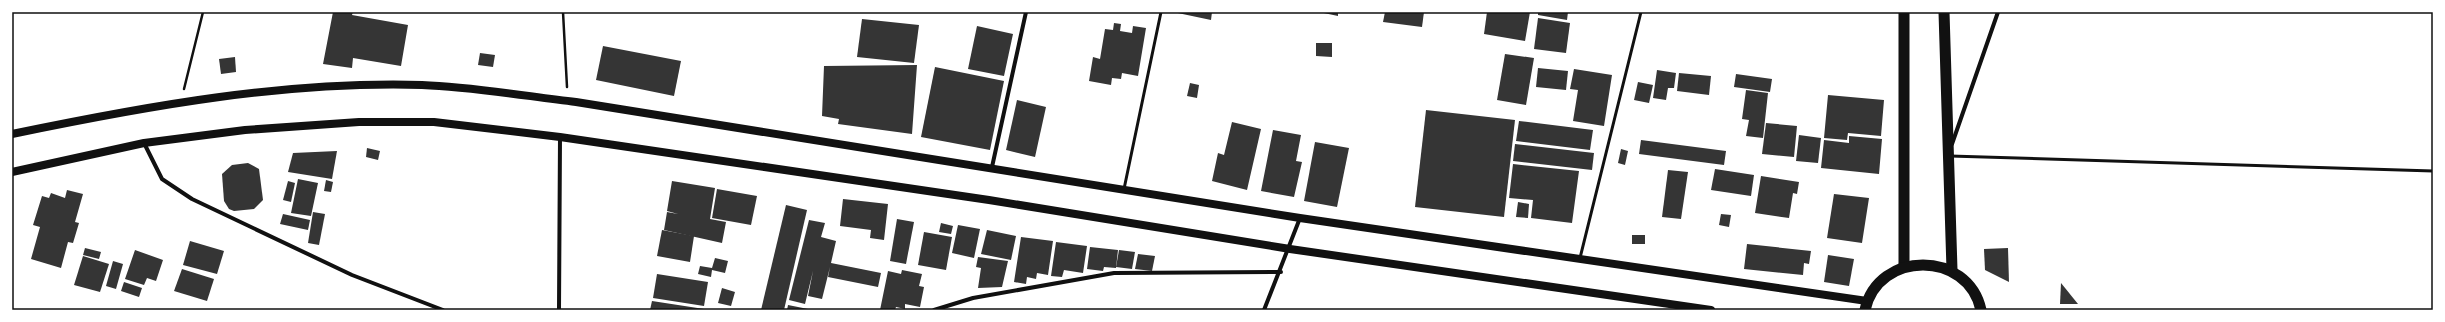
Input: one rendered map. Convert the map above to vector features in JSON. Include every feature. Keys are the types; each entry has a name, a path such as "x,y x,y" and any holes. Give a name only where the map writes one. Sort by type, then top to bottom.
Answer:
{"highway":[{"path":"1904,12 1904,267"},
{"path":"1944,12 1952,270"},
{"path":"1866,305 1878,284 1893,271 1912,264 1932,264 1952,270 1968,283 1979,301 1981,310"}],"main road":[{"path":"12,134 182,102 341,86 422,85 568,101 992,167 1300,218 1866,305"},
{"path":"12,172 144,143 245,130 359,122 434,122 560,137 989,200 1290,249 1710,310"}],"street":[{"path":"992,167 1026,12"},
{"path":"1948,156 1998,12"},
{"path":"559,310 560,137"},
{"path":"144,143 162,179 192,199 352,274 443,310"},
{"path":"1264,310 1290,249 1300,218"},
{"path":"934,310 973,298 1114,273 1281,272"}],"lane":[{"path":"1124,189 1160,12"},
{"path":"1580,260 1641,12"},
{"path":"1948,156 2433,171"}],"path":[{"path":"182,102 203,12"},
{"path":"563,12 568,101"}],"building":[{"path":"333,12 353,12 352,15 408,25 401,66 353,58 352,68 323,64"},
{"path":"1173,12 1212,12 1211,20"},
{"path":"1319,12 1338,12 1338,16"},
{"path":"1385,12 1424,12 1422,27 1383,22"},
{"path":"1487,12 1530,12 1525,41 1484,34"},
{"path":"1538,12 1568,12 1567,20 1538,15"},
{"path":"1538,18 1570,23 1566,53 1534,49"},
{"path":"862,19 919,25 914,63 857,57"},
{"path":"1114,23 1121,24 1120,31 1132,33 1133,26 1146,28 1138,76 1122,73 1121,79 1112,78 1111,85 1089,81 1093,57 1100,59 1105,29 1113,30"},
{"path":"977,26 1013,34 1004,76 968,69"},
{"path":"1316,43 1332,43 1332,57 1316,56"},
{"path":"603,46 681,61 674,96 596,80"},
{"path":"480,53 495,55 493,67 478,65"},
{"path":"1505,54 1534,58 1526,105 1497,100"},
{"path":"235,57 236,72 221,74 219,59"},
{"path":"917,65 912,134 838,124 839,119 822,116 824,66"},
{"path":"935,67 1004,81 990,150 921,137"},
{"path":"1538,68 1568,71 1566,90 1536,87"},
{"path":"1574,69 1612,75 1604,126 1573,121 1578,90 1570,89"},
{"path":"1657,70 1676,73 1674,88 1668,88 1666,100 1653,98"},
{"path":"1679,73 1711,76 1709,95 1677,91"},
{"path":"1736,74 1772,79 1770,92 1734,87"},
{"path":"1638,82 1653,85 1649,103 1634,100"},
{"path":"1190,83 1199,85 1197,98 1187,96"},
{"path":"1746,90 1768,93 1763,138 1746,136 1749,120 1742,119"},
{"path":"1828,95 1884,100 1881,136 1848,133 1847,140 1824,138"},
{"path":"1017,100 1046,107 1035,157 1006,150"},
{"path":"1426,110 1515,120 1504,217 1415,207"},
{"path":"1519,121 1593,130 1590,150 1516,141"},
{"path":"1232,122 1261,129 1247,190 1212,181 1218,153 1224,155"},
{"path":"1766,123 1797,126 1794,157 1762,154"},
{"path":"1273,130 1301,135 1296,161 1302,162 1294,197 1261,191"},
{"path":"1799,135 1821,138 1818,163 1796,161"},
{"path":"1849,136 1882,139 1879,174 1821,168 1824,140 1849,143"},
{"path":"1641,140 1726,151 1724,165 1639,154"},
{"path":"1315,142 1349,148 1337,207 1304,201"},
{"path":"1515,144 1594,153 1592,170 1513,161"},
{"path":"367,148 380,151 378,160 366,157"},
{"path":"1621,149 1628,151 1625,165 1618,163"},
{"path":"337,151 332,179 288,172 293,153"},
{"path":"248,163 259,169 263,200 254,209 234,211 229,209 224,201 222,174 232,165"},
{"path":"1513,164 1579,171 1572,223 1531,218 1533,200 1509,198"},
{"path":"1715,169 1754,175 1751,196 1711,190"},
{"path":"1668,170 1688,172 1681,219 1662,217"},
{"path":"1761,176 1799,182 1797,194 1793,193 1789,218 1755,213"},
{"path":"298,179 318,183 311,216 291,213"},
{"path":"326,180 333,182 331,192 324,191"},
{"path":"288,181 295,183 291,202 283,200"},
{"path":"672,181 715,188 710,219 726,222 722,243 664,230 667,212 678,214 667,211"},
{"path":"717,189 757,196 751,225 712,218"},
{"path":"67,190 83,194 75,222 79,223 73,243 68,242 61,268 31,259 40,227 33,225 42,196 49,198 51,193 65,198"},
{"path":"1834,194 1869,198 1862,243 1827,238"},
{"path":"843,199 888,204 884,240 870,238 871,230 840,226"},
{"path":"1518,202 1529,204 1528,218 1516,217"},
{"path":"786,205 807,210 784,310 761,310"},
{"path":"313,212 325,214 319,245 308,243"},
{"path":"283,214 310,220 308,230 280,224"},
{"path":"1721,214 1731,215 1729,227 1719,225"},
{"path":"897,219 914,222 906,264 890,261"},
{"path":"809,220 825,223 821,237 836,241 831,263 881,273 878,287 828,277 830,267 822,299 808,296 813,271 805,304 789,300"},
{"path":"941,223 953,226 951,234 939,232"},
{"path":"958,225 980,229 974,258 952,253"},
{"path":"662,230 694,236 690,262 657,256"},
{"path":"987,230 1016,236 1011,260 981,254"},
{"path":"924,232 952,237 946,270 918,265"},
{"path":"1632,235 1645,235 1645,244 1632,244"},
{"path":"1021,237 1053,241 1048,275 1037,273 1036,279 1027,277 1026,284 1014,282"},
{"path":"190,241 224,251 217,274 183,265"},
{"path":"1056,242 1087,246 1083,273 1064,270 1062,277 1051,276"},
{"path":"1747,244 1811,251 1809,264 1804,263 1803,275 1744,269"},
{"path":"1090,247 1118,250 1116,268 1104,267 1103,271 1087,269"},
{"path":"85,248 101,252 99,259 83,255"},
{"path":"2008,248 2009,282 1985,270 1984,249"},
{"path":"135,250 163,260 156,281 147,278 144,285 125,279"},
{"path":"1119,250 1135,252 1132,269 1116,267"},
{"path":"1138,254 1155,256 1152,271 1135,269"},
{"path":"1828,255 1854,259 1849,286 1824,282"},
{"path":"83,256 109,264 100,292 74,285"},
{"path":"978,257 1008,261 1002,287 978,288 981,268 976,267"},
{"path":"715,258 728,261 725,273 712,270 711,277 698,274 700,266 712,268"},
{"path":"113,261 123,264 116,289 106,286"},
{"path":"182,269 214,279 207,301 174,291"},
{"path":"902,270 922,274 919,286 924,287 920,307 905,304 905,309 896,307 895,310 880,310 888,271 901,274"},
{"path":"657,274 708,282 704,306 653,298"},
{"path":"124,282 142,288 139,297 121,291"},
{"path":"2061,283 2078,304 2060,304"},
{"path":"722,288 735,292 731,306 718,303"},
{"path":"652,301 704,309 704,310 650,310"},
{"path":"788,305 808,309 808,310 787,310"}]}
